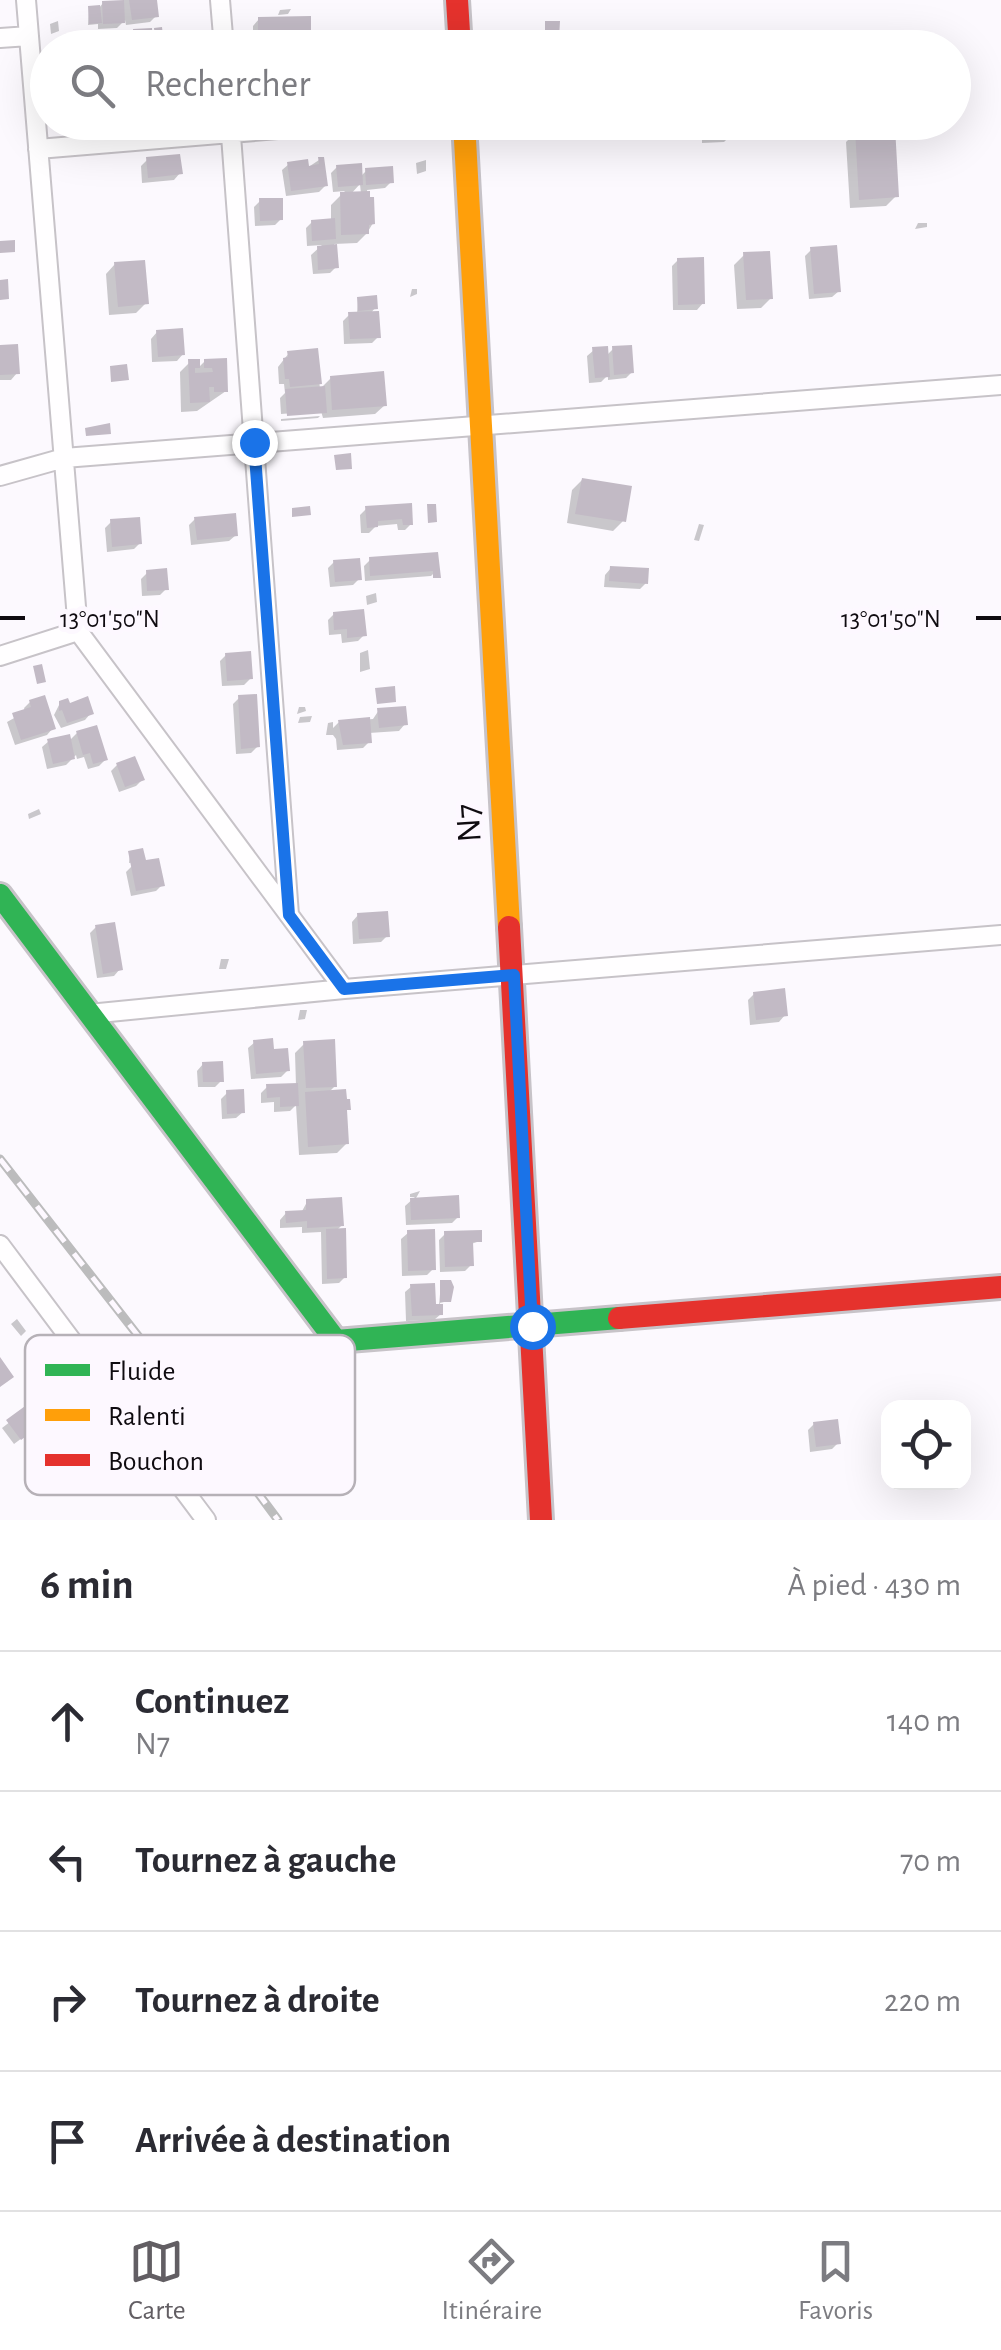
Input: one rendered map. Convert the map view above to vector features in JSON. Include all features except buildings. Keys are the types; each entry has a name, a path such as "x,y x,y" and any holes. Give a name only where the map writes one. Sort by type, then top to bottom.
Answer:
{"main road":[{"path":"458,0 459,30"},
{"name":"N7","path":"465,140 542,1520"},
{"path":"0,895 331,1335"},
{"path":"355,1340 1001,1287"}],"street":[{"path":"26,0 30,49"},
{"path":"220,0 222,30"},
{"path":"0,38 29,36"},
{"path":"37,140 78,631 344,989"},
{"path":"38,149 120,140"},
{"path":"231,140 289,915"},
{"path":"0,476 64,458 1001,384"},
{"path":"0,656 78,631"},
{"path":"89,1014 1001,935"},
{"path":"0,1244 68,1335"},
{"path":"187,1495 206,1520"}],"railway":[{"path":"0,1159 138,1335"},
{"path":"259,1495 278,1520"}],"traffic: fast":[{"path":"0,895 331,1335"},
{"path":"355,1339 619,1318"}],"traffic: slow":[{"path":"465,140 509,927"}],"traffic: jam":[{"path":"457,0 459,30"},
{"path":"509,927 541,1520"},
{"path":"619,1318 1001,1287"}],"route":[{"path":"254,442 289,915 344,989 514,975 532,1326"}]}
